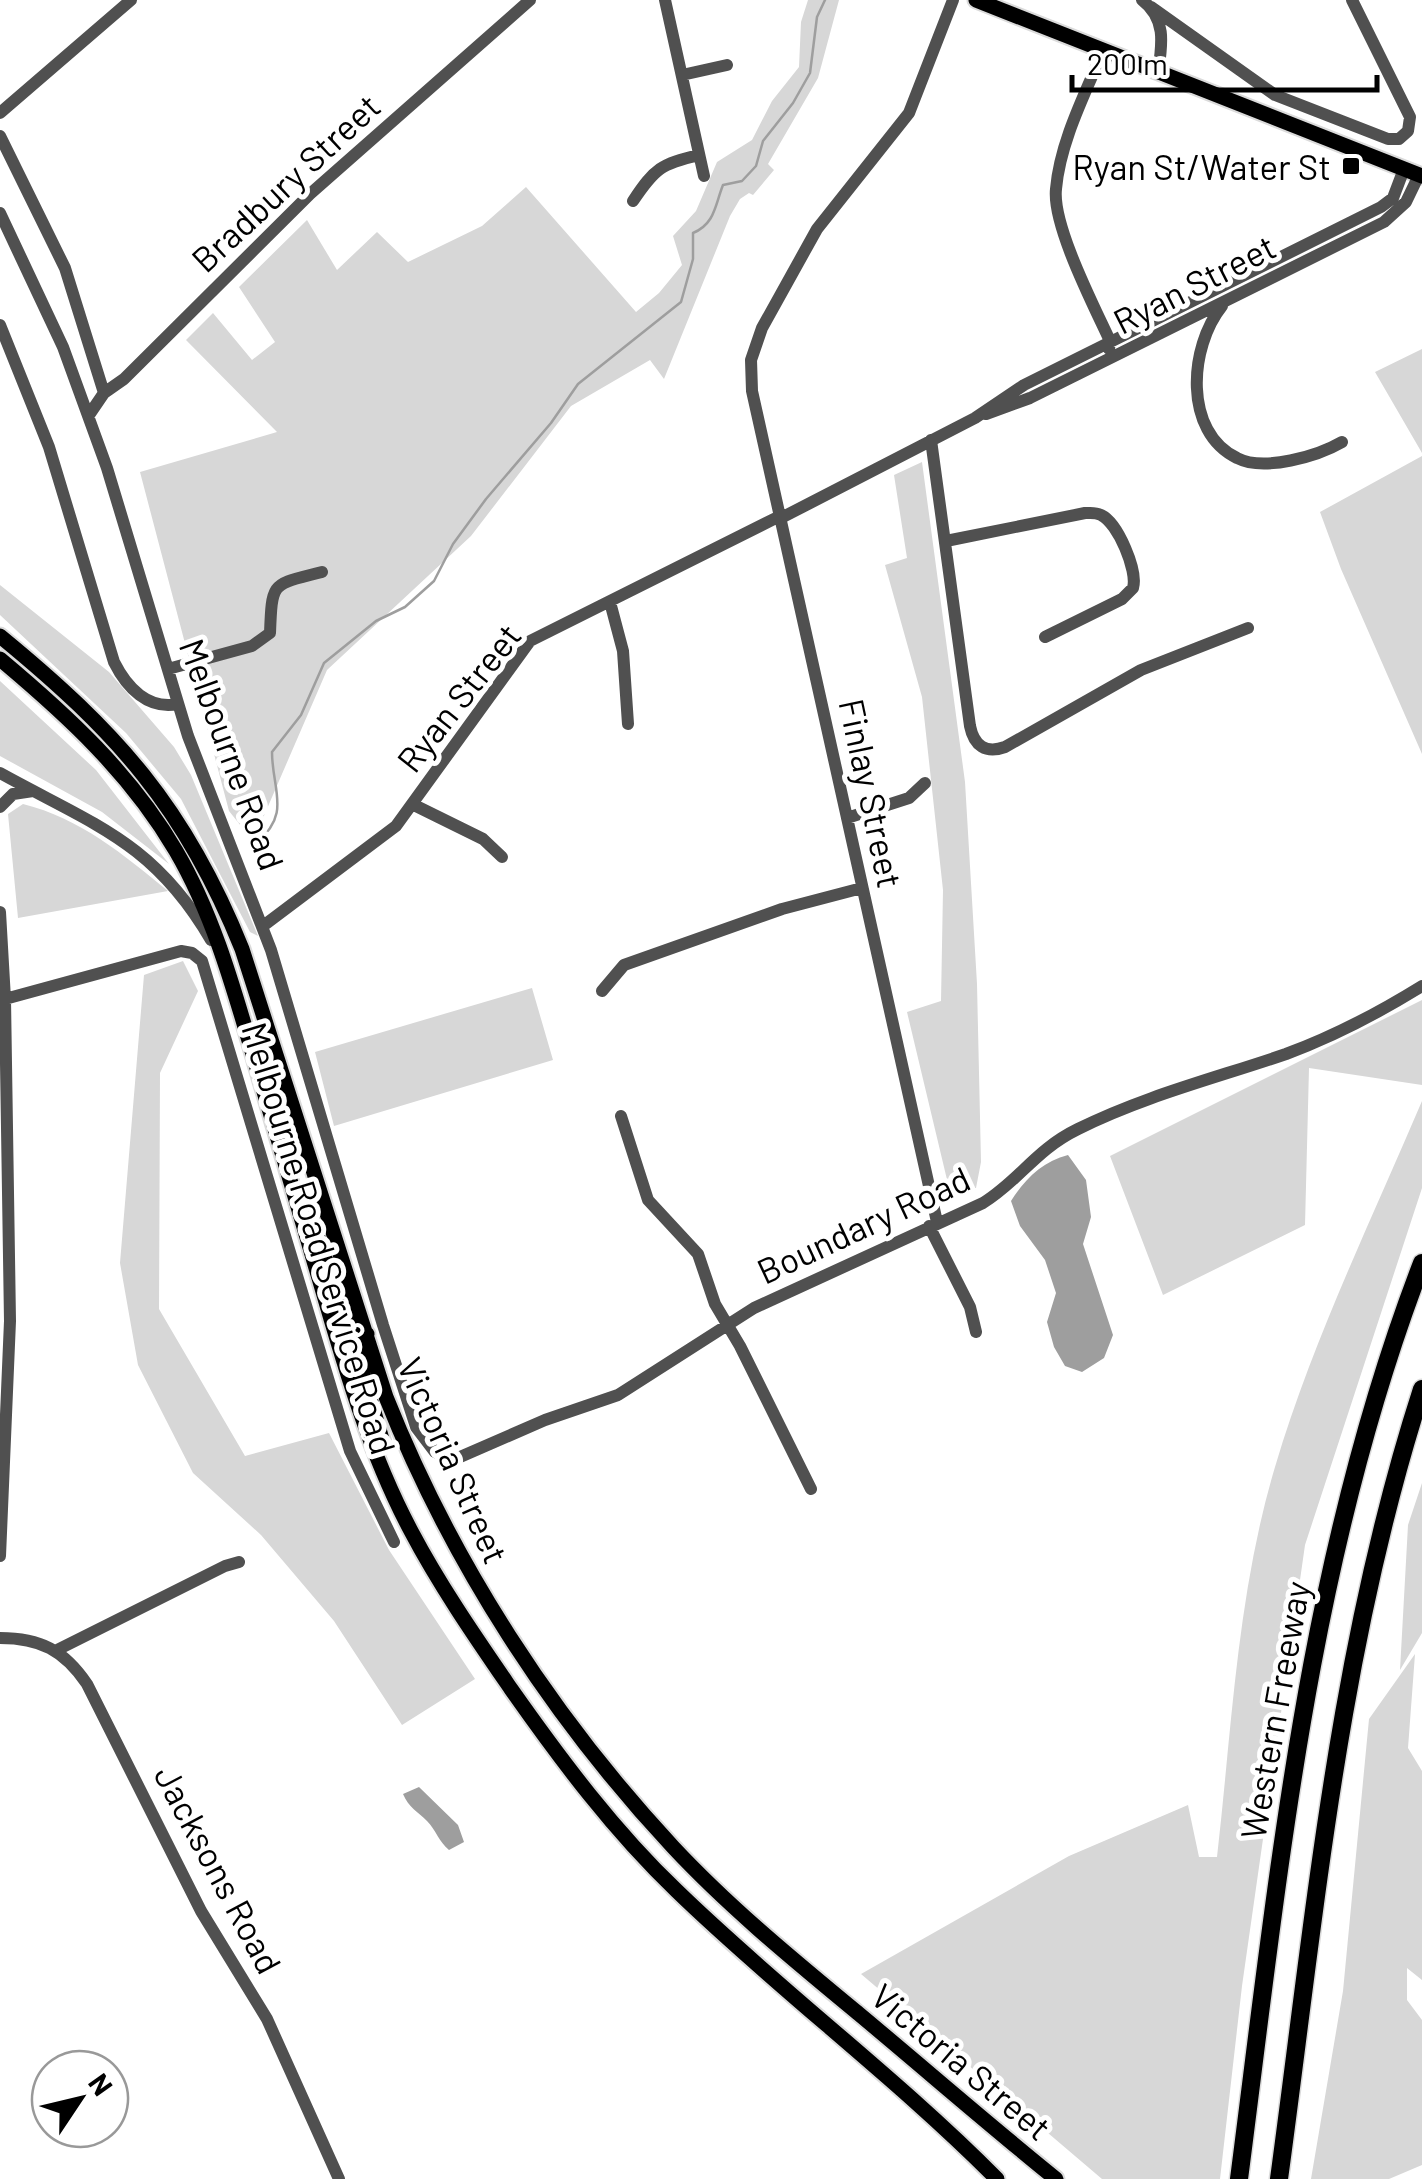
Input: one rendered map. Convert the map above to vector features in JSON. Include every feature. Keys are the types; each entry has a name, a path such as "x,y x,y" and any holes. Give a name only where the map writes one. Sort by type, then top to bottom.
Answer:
{"highway":[{"name":"Western Freeway","path":"1240,2179 1297,1752 1327,1587 1382,1377 1422,1264"},
{"name":"Western Freeway","path":"1279,2179 1328,1806 1356,1642 1422,1389"}],"main road":[{"path":"976,0 1415,174"},
{"name":"Victoria Street","path":"0,636 88,712 124,749 170,808 212,878 246,960 402,1438 459,1557 562,1710 675,1848 755,1925 1054,2179"},
{"name":"Victoria Street","path":"0,659 91,741 150,811 194,884 244,1025 348,1376 405,1519 435,1574 499,1672 571,1772 626,1838 700,1914 997,2179"},
{"path":"244,1025 343,1314 351,1329 366,1334"},
{"path":"366,1334 358,1340 356,1354 405,1519"}],"street":[{"path":"0,113 131,0"},
{"name":"Bradbury Street","path":"89,414 104,393 130,373 310,194 530,0"},
{"path":"665,0 704,176"},
{"name":"Finlay Street","path":"954,0 909,113 804,250 758,336 750,378 933,1224 970,1306 976,1332"},
{"path":"1147,4 1275,95 1388,139 1399,139 1410,126 1409,114 1352,0"},
{"path":"1147,4 1161,26 1158,74"},
{"path":"1102,51 1064,150 1055,193 1070,252 1110,341 1108,347 1113,357"},
{"path":"682,75 727,65"},
{"path":"0,136 70,282 104,393"},
{"path":"633,201 656,169 699,155"},
{"name":"Ryan Street","path":"974,418 1010,393 1110,341 1382,207 1415,174"},
{"name":"Ryan Street","path":"263,926 396,826 530,641 974,418 1030,398 1388,220 1406,202 1415,174"},
{"name":"Melbourne Road","path":"0,213 64,347 89,414 140,568 178,704 263,926 416,1426 435,1452"},
{"path":"1198,350 1212,319 1230,298"},
{"path":"0,325 54,461 114,662 144,699 162,706 178,704"},
{"path":"1178,325 1193,331 1202,410 1216,441 1234,457 1253,463 1293,459 1320,454 1342,442"},
{"path":"931,440 971,730 976,742 985,749 1005,747 1150,665 1248,628"},
{"path":"946,541 1085,513 1108,520 1135,570 1133,588 1122,598 1045,637"},
{"path":"168,669 252,646 270,633 271,596 275,588 283,582 322,572"},
{"path":"610,602 623,650 628,724"},
{"path":"0,773 116,835 163,873 198,918 228,974"},
{"path":"847,818 909,798 925,784"},
{"path":"0,807 17,792 40,794"},
{"path":"412,804 483,839 502,857"},
{"path":"602,991 624,964 782,909 862,888"},
{"path":"0,912 10,1321 0,1556"},
{"name":"Melbourne Road Service Road","path":"5,1000 181,951 192,952 202,961 350,1451 394,1542"},
{"name":"Boundary Road","path":"435,1452 445,1457 460,1456 546,1420 603,1402 724,1325 988,1200 1041,1151 1078,1129 1143,1102 1290,1052 1422,986"},
{"path":"621,1116 648,1200 698,1254 724,1325 740,1346 811,1489"},
{"path":"366,1334 383,1325"},
{"path":"0,1638 34,1640 57,1650 239,1562"},
{"name":"Jacksons Road","path":"57,1650 80,1673 93,1694 201,1911 267,2019 339,2179"}],"shaded area":[{"path":"808,0 839,0 818,78 768,164 774,170 753,195 749,193 740,199 730,216 664,379 650,360 571,406 471,536 327,670 253,841 229,811 140,472 277,432 186,340 213,313 252,360 275,342 239,287 307,220 337,270 377,232 408,262 482,226 526,187 636,312 659,293 682,265 673,236 696,211 717,162 752,140 772,101 799,67 801,22"},
{"path":"1422,349 1422,453 1375,372"},
{"path":"1422,456 1422,754 1320,512"},
{"path":"922,462 965,782 977,984 981,1162 976,1188 949,1188 907,1012 941,1001 943,890 922,697 885,565 907,558 894,475"},
{"path":"0,585 109,672 174,747 191,775 258,936 250,932 181,799 126,733 0,615"},
{"path":"0,681 96,770 169,864 102,812 0,756"},
{"path":"23,804 82,828 168,891 18,918 8,814"},
{"path":"183,961 198,991 160,1073 159,1309 245,1456 329,1433 389,1550 475,1679 402,1725 334,1621 261,1535 193,1473 138,1365 120,1263 144,975"},
{"path":"532,988 553,1060 334,1126 315,1052"},
{"path":"1422,1000 1422,1085 1309,1068 1305,1225 1163,1295 1110,1156"},
{"path":"1422,1101 1422,1188 1305,1545 1242,1986 1220,2179 1102,2179 861,1974 1069,1856 1188,1805 1199,1857 1217,1857 1244,1612 1275,1467 1324,1328"},
{"path":"1068,1155 1086,1180 1091,1217 1083,1244 1113,1335 1104,1358 1082,1372 1065,1366 1054,1347 1047,1322 1056,1293 1045,1260 1020,1226 1011,1201 1035,1172"},
{"path":"1422,1483 1422,1633 1400,1670 1408,1525"},
{"path":"1415,1654 1408,1748 1422,1771 1422,1980 1407,1968 1407,2000 1422,2020 1422,2165 1389,2179 1311,2179 1343,1991 1369,1719"},
{"path":"419,1787 458,1825 464,1842 449,1850 411,1806 403,1794"}],"waterway":[{"path":"256,843 274,822 277,811 272,752 301,715 324,663 376,621 405,607 434,581 453,544 578,384 681,302 693,259 693,233 710,219 723,185 742,181 756,166 763,141 793,103 810,73 817,17 825,0"}],"place":[{"name":"Ryan St/Water St","path":"1351,166"}]}
